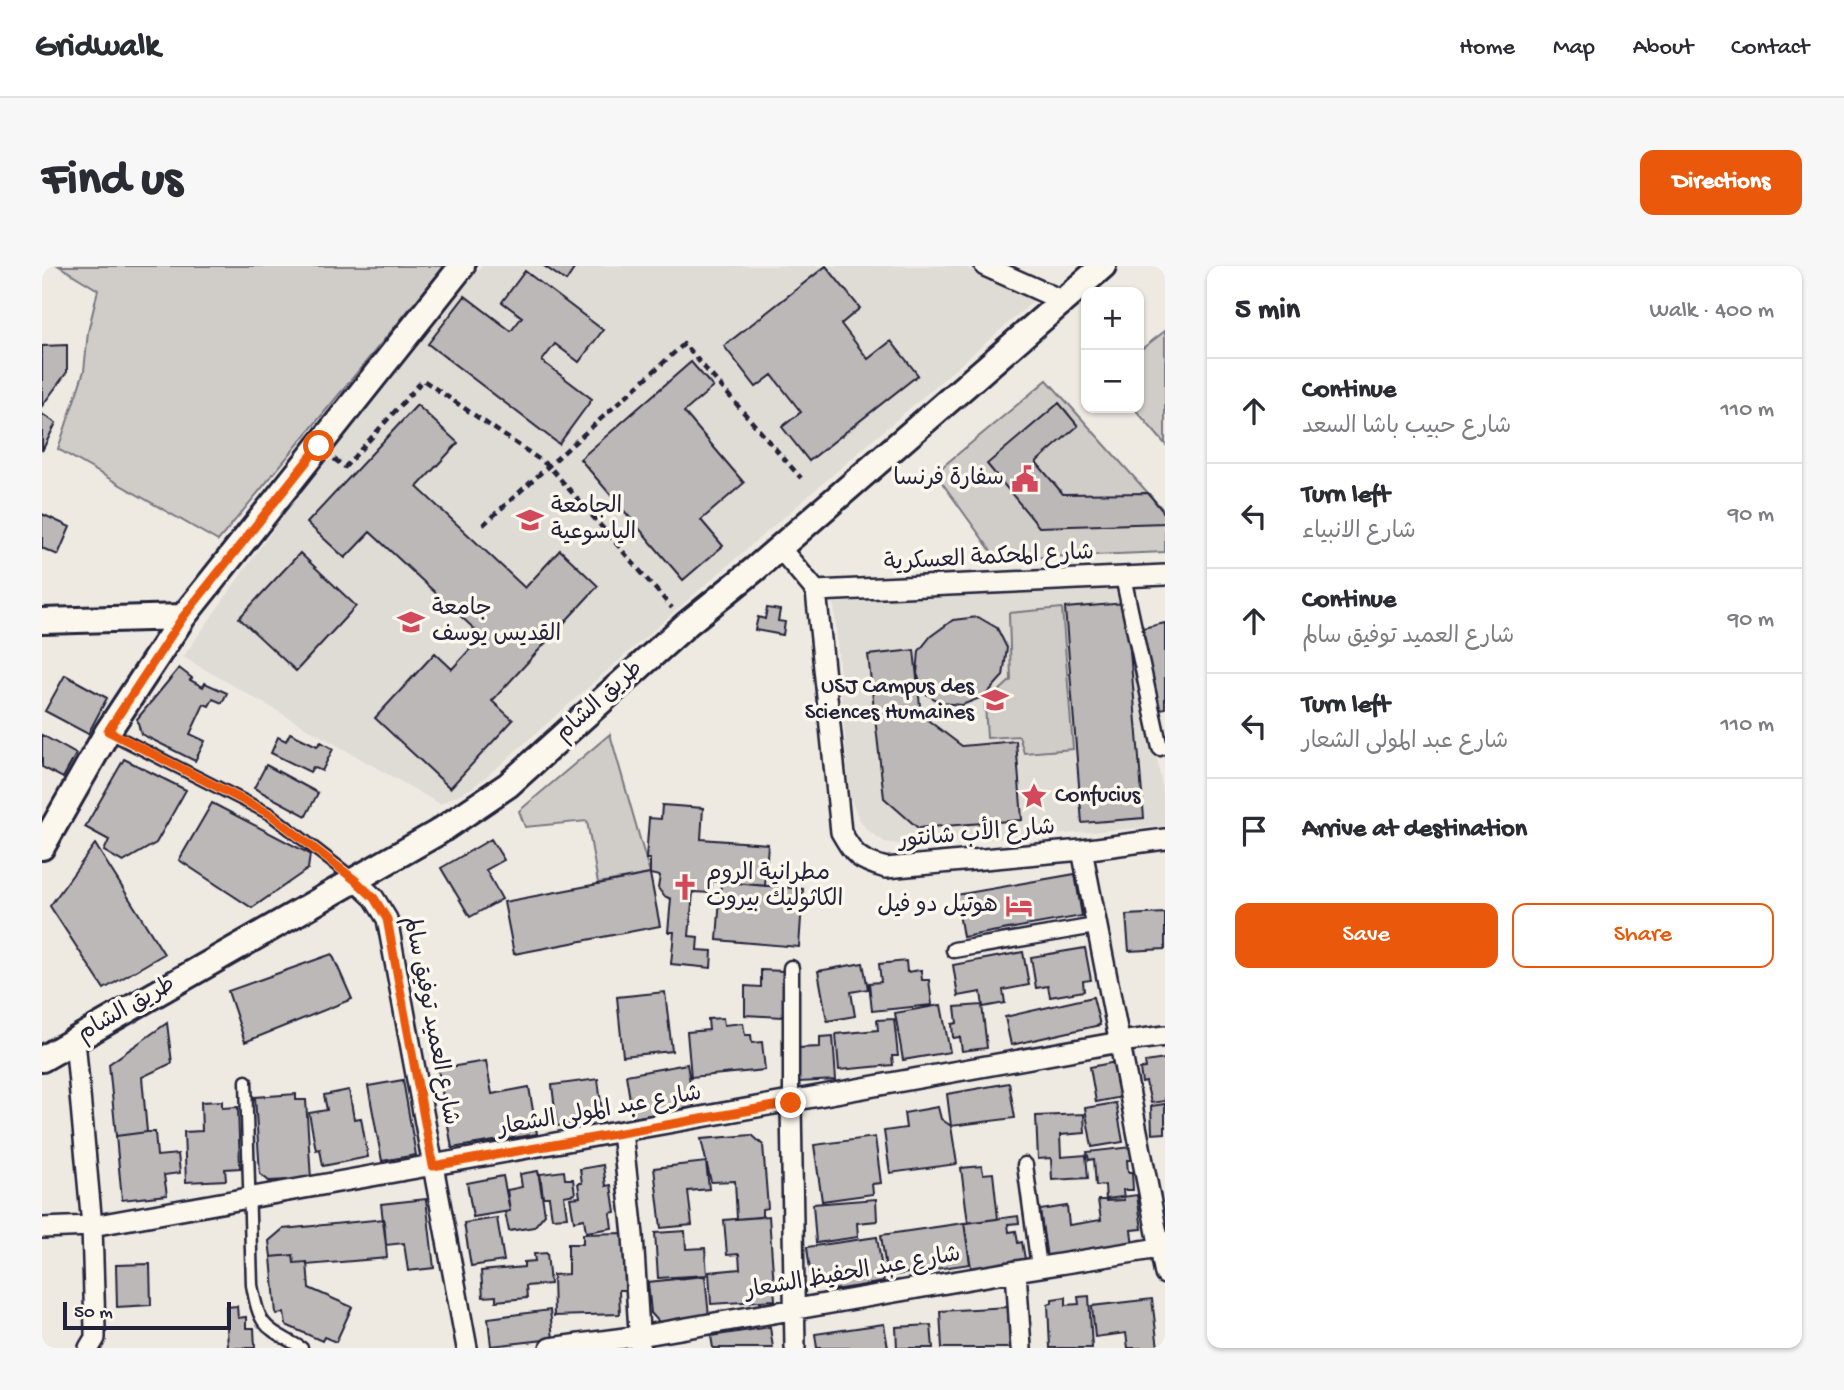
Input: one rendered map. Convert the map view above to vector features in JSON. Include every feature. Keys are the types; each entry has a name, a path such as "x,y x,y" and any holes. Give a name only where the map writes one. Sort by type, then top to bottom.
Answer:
{"street":[{"path":"42,847 108,731 183,617 462,266"},
{"path":"985,266 1060,300"},
{"name":"طريق الشام","path":"42,1059 437,833 508,785 687,624 779,547 1060,300 1103,266"},
{"path":"779,547 816,591"},
{"name":"شارع المحكمة العسكرية","path":"816,591 1165,575"},
{"path":"1123,578 1160,748"},
{"name":"شارع الأب شانتور","path":"816,591 841,832 851,849 863,861 886,867 1082,850 1165,839"},
{"path":"42,621 183,617"},
{"path":"1082,850 1165,1274"},
{"name":"شارع العميد توفيق سالم","path":"355,880 374,898 387,919 467,1348"},
{"path":"954,950 1095,926"},
{"path":"791,968 795,1348"},
{"name":"شارع عبد المولى الشعار","path":"42,1228 92,1226 1165,1036"},
{"path":"75,1040 92,1226 95,1338 89,1348"},
{"path":"622,1132 633,1235 640,1342"},
{"path":"1025,1165 1039,1267"},
{"name":"شارع عبد الحفيظ الشعار","path":"550,1348 640,1342 795,1310 1162,1248"},
{"path":"1016,1271 1021,1348"}],"lane":[{"path":"108,731 270,814 355,880"},
{"path":"246,1080 252,1284 256,1308 262,1324 302,1348"}],"path":[{"path":"483,525 684,344 801,478"},
{"path":"319,446 345,467 423,380 549,466 687,624"}],"shaded area":[{"path":"59,266 445,266 218,541 58,449 84,371 88,332 98,290"},
{"name":"الجامعة الياسوعية","path":"482,266 962,266 1036,299 493,771 472,788 440,804 183,657 339,436"},
{"path":"1165,331 1165,444 1138,413 1144,413 1144,347"},
{"path":"1047,380 1165,512 1165,552 997,559 935,473"},
{"name":"USJ Campus des Sciences Humaines","path":"1128,586 1165,805 1165,826 909,846 885,842 866,829 850,797 834,603"},
{"path":"1062,608 1073,749 1024,753 1019,736 987,738 985,704 1011,680 1009,613"},
{"path":"610,734 650,874 598,883 587,821 525,827 519,811"}],"building":[{"path":"544,266 576,266 566,281"},
{"path":"826,266 860,308 841,324 868,359 891,341 918,375 809,461 782,427 801,412 772,375 756,387 724,346"},
{"path":"525,271 603,330 579,362 555,344 542,361 592,399 559,444 428,344 465,296 511,331 522,317 502,302"},
{"path":"67,345 67,372 42,406 42,346"},
{"path":"691,362 713,387 684,412 744,483 701,520 723,546 683,580 580,459"},
{"name":"سفارة فرنسا","path":"1059,403 1078,426 1036,462 1063,494 1148,493 1165,514 1165,523 1039,527 987,464"},
{"path":"417,405 458,443 417,487 525,588 560,550 598,586 492,701 513,720 450,788 375,718 435,653 452,669 482,636 370,532 345,558 307,523"},
{"path":"42,414 56,423 42,451"},
{"path":"42,514 70,527 58,555 42,548"},
{"path":"300,553 356,606 296,671 239,618"},
{"path":"1126,603 1144,818 1082,823 1065,608"},
{"path":"767,608 780,610 778,621 785,622 783,635 755,630 758,617 765,619"},
{"path":"978,617 997,628 1007,648 1003,676 985,696 962,705 941,703 925,693 917,674 919,651 931,636 953,620"},
{"path":"1165,623 1165,708 1157,710 1138,629"},
{"path":"914,650 921,715 962,746 1016,741 1022,820 918,828 884,798 868,655"},
{"path":"179,668 192,678 190,680 203,687 205,683 227,693 222,703 213,699 209,706 204,704 190,734 205,741 195,761 141,734 137,719"},
{"path":"65,675 107,698 88,734 45,711"},
{"path":"290,733 317,746 321,742 333,749 322,771 313,767 310,772 271,753 278,737 286,741"},
{"path":"42,735 76,754 63,778 42,767"},
{"path":"124,759 186,790 156,843 123,862 104,851 109,840 85,827"},
{"path":"266,765 318,793 306,816 254,788"},
{"path":"212,803 310,854 308,869 252,908 179,860"},
{"name":"مطرانية الروم الكاثوليك بيروت","path":"662,805 703,808 701,839 768,844 765,886 712,881 711,893 693,892 689,936 698,937 697,950 712,951 711,968 671,964 674,932 668,932 671,899 664,896 658,888 660,876 650,874 650,859 646,859 649,818 661,819"},
{"path":"491,839 504,860 486,870 502,899 470,917 441,868"},
{"path":"95,844 164,954 104,989 50,906"},
{"path":"650,874 660,926 514,954 504,902"},
{"name":"هوتيل دو فيل","path":"1075,874 1082,916 963,937 956,895"},
{"path":"721,882 803,889 799,947 717,940"},
{"path":"1165,913 1165,949 1129,951 1126,915"},
{"path":"1085,948 1091,980 1083,981 1084,991 1050,997 1048,986 1036,988 1031,957"},
{"path":"1023,952 1029,985 1003,990 1005,1003 983,1007 981,992 958,996 953,965"},
{"path":"332,954 352,999 245,1042 228,991"},
{"path":"906,961 907,972 921,970 922,980 929,980 932,1005 872,1011 869,983 881,982 879,964"},
{"path":"863,963 868,989 851,992 855,1016 827,1021 818,971"},
{"path":"761,970 784,971 783,1017 745,1015 745,986 761,987"},
{"path":"665,992 672,1051 623,1056 617,997"},
{"path":"1093,997 1100,1025 1011,1045 1005,1017"},
{"path":"941,1005 950,1052 903,1060 895,1013"},
{"path":"982,1005 987,1048 962,1051 960,1037 953,1038 952,1024 957,1023 955,1007"},
{"path":"723,1018 724,1025 743,1023 745,1035 751,1035 752,1043 762,1042 765,1070 691,1077 687,1032 709,1030 708,1019"},
{"path":"894,1019 898,1056 892,1056 893,1065 839,1070 836,1034 878,1030 877,1020"},
{"path":"167,1023 172,1063 142,1077 147,1132 116,1136 109,1064"},
{"path":"833,1036 836,1080 799,1082 797,1048 820,1047 820,1037"},
{"path":"1165,1059 1165,1101 1151,1103 1146,1082 1142,1083 1140,1069 1146,1068 1145,1062"},
{"path":"486,1061 492,1094 529,1087 537,1134 452,1148 438,1069"},
{"path":"1116,1062 1122,1097 1096,1102 1090,1067"},
{"path":"687,1064 694,1107 633,1118 626,1075"},
{"path":"598,1079 603,1120 557,1126 552,1085"},
{"path":"403,1080 416,1155 382,1161 368,1086"},
{"path":"1009,1083 1015,1118 951,1126 947,1094"},
{"path":"349,1090 354,1119 361,1118 368,1157 323,1166 320,1149 316,1150 309,1113 327,1110 324,1095"},
{"path":"296,1094 296,1100 306,1100 311,1179 269,1181 260,1174 255,1097"},
{"path":"222,1101 222,1108 238,1107 240,1168 225,1169 226,1180 186,1182 184,1132 202,1131 201,1102"},
{"path":"1116,1103 1123,1142 1092,1147 1085,1108"},
{"path":"1165,1104 1165,1133 1152,1134 1151,1106"},
{"path":"938,1107 941,1119 951,1126 957,1164 890,1173 884,1131 906,1128 904,1113"},
{"path":"1084,1114 1085,1133 1060,1135 1061,1157 1086,1155 1088,1178 1052,1180 1051,1158 1038,1159 1036,1116"},
{"path":"155,1132 157,1156 178,1154 180,1173 164,1175 167,1195 122,1200 116,1136"},
{"path":"752,1135 763,1145 768,1208 762,1209 762,1217 737,1219 735,1181 711,1182 701,1139"},
{"path":"875,1137 881,1183 872,1184 873,1194 822,1201 814,1145"},
{"path":"1132,1147 1133,1160 1127,1160 1128,1172 1132,1172 1133,1190 1123,1190 1124,1200 1106,1201 1105,1185 1096,1186 1094,1159 1089,1160 1087,1152"},
{"path":"706,1162 709,1189 688,1191 692,1225 661,1228 654,1168"},
{"path":"603,1165 606,1186 611,1185 615,1212 610,1213 612,1228 586,1232 584,1219 574,1221 570,1198 580,1197 580,1169"},
{"path":"982,1166 983,1174 993,1173 998,1219 968,1223 961,1168"},
{"path":"538,1171 545,1214 534,1227 509,1231 505,1212 510,1211 507,1190 522,1187 520,1174"},
{"path":"564,1171 565,1179 573,1179 575,1194 564,1196 567,1217 552,1218 549,1197 543,1197 540,1174"},
{"path":"503,1176 510,1211 473,1217 467,1183"},
{"path":"1137,1195 1142,1229 1131,1230 1133,1246 1047,1258 1040,1210 1067,1206 1069,1225 1101,1220 1098,1200"},
{"path":"426,1199 434,1268 408,1271 404,1243 386,1245 381,1204"},
{"path":"876,1199 877,1221 857,1223 858,1237 816,1243 813,1204"},
{"path":"769,1216 775,1300 711,1304 709,1272 740,1269 739,1254 727,1255 724,1220"},
{"path":"1018,1216 1019,1223 1008,1224 1009,1232 1016,1231 1018,1243 1022,1242 1025,1259 1018,1260 1019,1267 972,1274 964,1223"},
{"path":"497,1218 504,1261 471,1266 464,1223"},
{"path":"384,1219 387,1258 307,1265 307,1262 294,1263 293,1255 271,1257 269,1241 283,1229"},
{"path":"964,1223 970,1264 887,1276 881,1235"},
{"path":"685,1231 686,1249 705,1248 707,1275 658,1278 655,1233"},
{"path":"624,1233 625,1290 619,1290 620,1314 554,1316 553,1275 568,1274 568,1244 583,1244 583,1234"},
{"path":"877,1237 884,1282 827,1291 825,1283 812,1286 807,1247"},
{"path":"547,1253 550,1284 526,1286 527,1298 496,1301 496,1296 483,1297 481,1271 524,1267 524,1262 535,1261 534,1254"},
{"path":"293,1255 294,1263 307,1262 309,1288 352,1307 336,1342 324,1337 322,1341 286,1325 284,1313 276,1314 271,1257"},
{"path":"150,1264 151,1305 117,1307 116,1265"},
{"path":"705,1276 709,1317 659,1322 651,1313 648,1282"},
{"path":"1089,1296 1092,1348 1050,1348 1048,1304 1052,1303 1052,1299 1066,1297 1066,1305 1079,1304 1078,1297"},
{"path":"1152,1299 1158,1348 1128,1348 1126,1333 1095,1337 1092,1306"},
{"path":"237,1306 238,1318 246,1317 246,1328 254,1328 255,1348 228,1348 226,1307"},
{"path":"1008,1307 1010,1348 942,1348 940,1311"},
{"path":"550,1310 553,1339 491,1346 488,1318"},
{"path":"884,1324 888,1348 817,1348 815,1334"},
{"path":"931,1325 933,1348 897,1348 896,1327"},
{"path":"770,1327 773,1348 713,1348 711,1336"}],"place":[{"name":"سفارة فرنسا","path":"1025,479"},
{"name":"الجامعة الياسوعية","path":"530,520"},
{"name":"جامعة القديس يوسف","path":"411,622"},
{"name":"USJ Campus des Sciences Humaines","path":"995,700"},
{"name":"Confucius","path":"1034,796"},
{"name":"مطرانية الروم الكاثوليك بيروت","path":"685,887"},
{"name":"هوتيل دو فيل","path":"1019,906"}],"route":[{"path":"319,446 183,617 108,731 270,814 355,880 383,908 433,1166 791,1103"}]}
